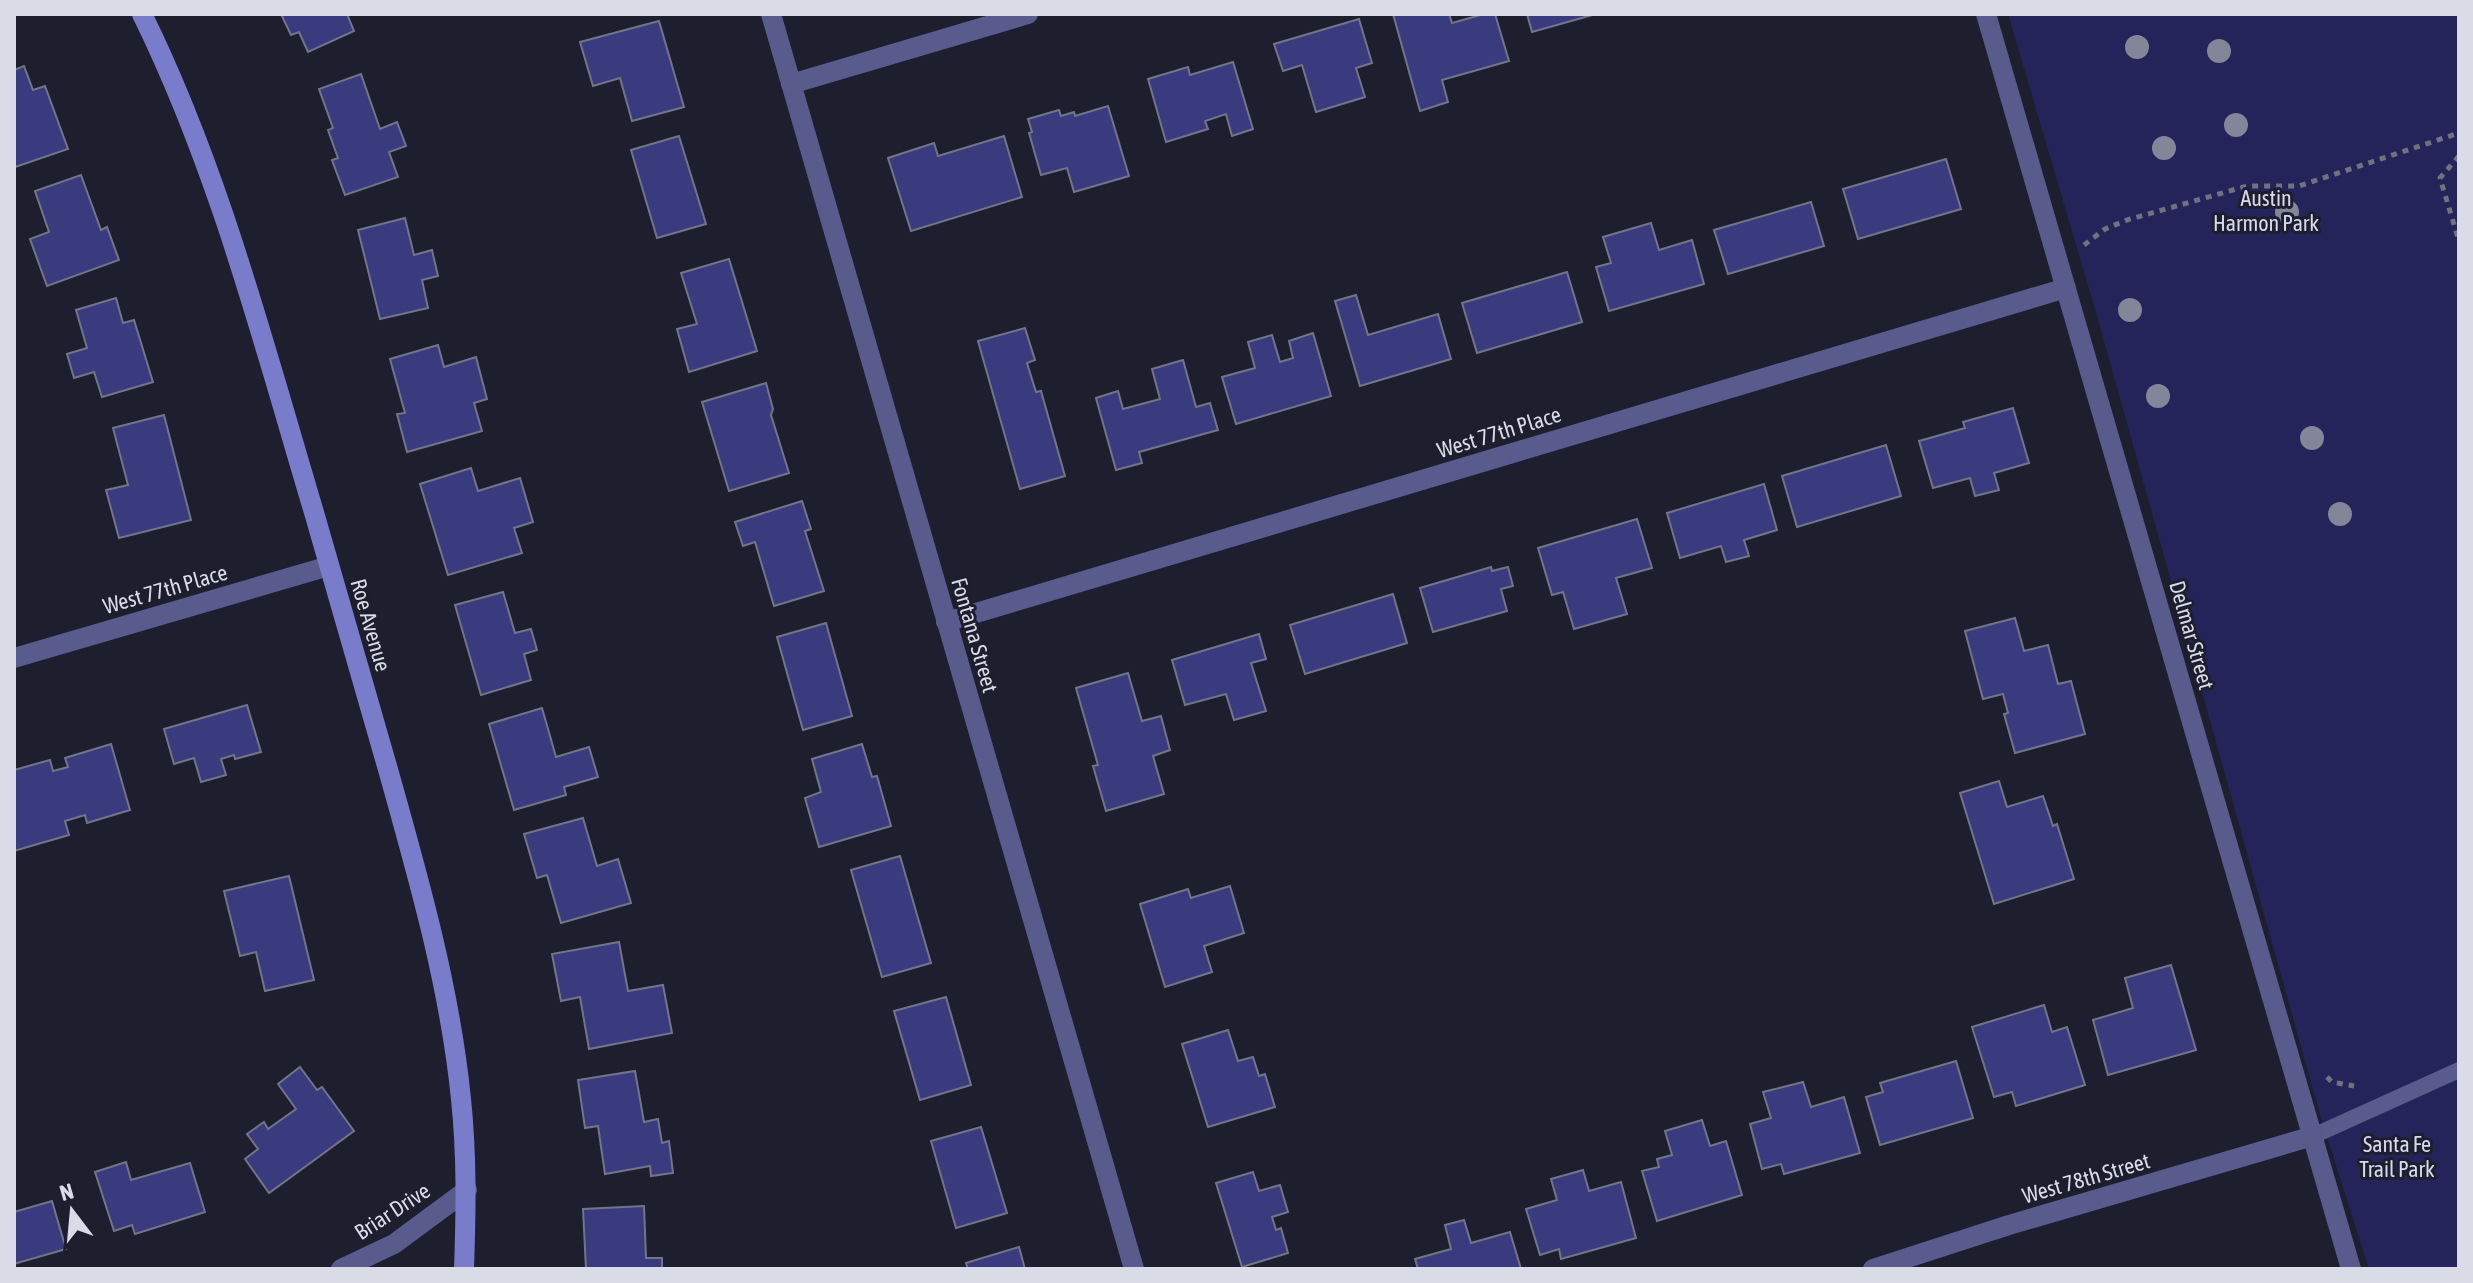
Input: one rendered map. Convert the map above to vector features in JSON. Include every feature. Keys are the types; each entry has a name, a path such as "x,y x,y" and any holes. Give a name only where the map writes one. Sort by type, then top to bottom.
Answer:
{"main road":[{"name":"Roe Avenue","path":"142,14 209,173 263,342 408,840 444,986 461,1098 467,1190 464,1269"}],"street":[{"name":"Fontana Street","path":"771,14 1134,1269"},
{"path":"791,84 1028,14"},
{"name":"Delmar Street","path":"1986,14 2351,1269"},
{"name":"West 77th Place","path":"946,622 2066,288"},
{"name":"West 77th Place","path":"14,658 329,566"},
{"name":"West 78th Street","path":"1873,1269 2009,1225 2313,1136"},
{"name":"Briar Drive","path":"341,1269 394,1244 467,1190"}],"lane":[{"path":"2313,1136 2459,1070"}],"path":[{"path":"2079,246 2089,243 2105,229 2127,220 2247,186 2299,186 2459,133"},
{"path":"2459,156 2440,178 2459,241"}],"green space":[{"name":"Austin Harmon Park","path":"2008,14 2459,14 2459,1269 2369,1269 2321,1118 2097,316"}],"building":[{"path":"281,14 347,14 354,31 308,52 299,32 291,35"},
{"path":"1393,14 1449,14 1452,23 1495,14 1509,61 1442,80 1448,102 1420,111"},
{"path":"1527,14 1596,14 1532,32"},
{"path":"1359,19 1372,63 1356,68 1365,97 1316,112 1302,65 1283,71 1274,44"},
{"path":"659,21 684,107 632,121 620,78 593,86 580,42"},
{"path":"1233,62 1253,129 1232,136 1226,114 1205,121 1208,129 1166,142 1148,79 1188,67 1190,75"},
{"path":"24,66 33,90 45,86 68,149 15,167 14,70"},
{"path":"361,74 380,129 397,122 406,146 389,152 398,177 345,195 332,160 338,158 328,130 333,128 319,89"},
{"path":"1108,106 1129,176 1074,192 1067,168 1041,175 1028,119 1059,110 1061,116 1074,112 1075,116"},
{"path":"679,136 706,224 657,238 631,150"},
{"path":"1004,136 1022,197 911,231 888,158 934,143 938,156"},
{"path":"1946,159 1961,209 1858,239 1843,189"},
{"path":"81,175 101,230 107,227 119,260 47,286 30,239 49,232 35,191"},
{"path":"1811,202 1824,246 1728,274 1714,230"},
{"path":"405,218 414,255 432,250 438,276 422,280 428,308 380,319 358,230"},
{"path":"1651,223 1659,250 1692,240 1704,284 1609,311 1596,267 1611,263 1603,237"},
{"path":"729,259 757,351 689,372 677,329 697,324 681,273"},
{"path":"1567,272 1582,322 1477,353 1462,303"},
{"path":"1356,295 1368,335 1438,314 1451,359 1360,386 1335,301"},
{"path":"116,298 123,323 134,320 153,382 102,397 94,372 74,378 67,354 87,348 76,310"},
{"path":"1025,328 1035,360 1027,363 1036,392 1041,391 1065,476 1020,489 978,341"},
{"path":"1313,333 1331,396 1236,424 1222,377 1255,368 1248,342 1272,335 1280,362 1293,358 1289,341"},
{"path":"438,345 444,367 476,357 487,399 474,403 482,431 407,452 397,414 405,413 390,359"},
{"path":"1183,360 1196,407 1210,403 1218,430 1139,452 1142,463 1116,470 1096,398 1118,391 1123,409 1160,399 1152,369"},
{"path":"766,383 773,409 771,415 789,473 729,491 702,402"},
{"path":"2013,408 2029,463 1994,473 1999,490 1975,496 1970,478 1933,488 1919,441 1965,428 1963,422"},
{"path":"164,415 191,520 119,538 106,490 128,485 113,428"},
{"path":"1886,445 1901,496 1797,527 1782,476"},
{"path":"471,468 478,491 520,478 533,522 514,528 522,553 448,575 420,484"},
{"path":"1764,484 1777,530 1744,540 1749,556 1726,562 1721,546 1680,558 1667,513"},
{"path":"802,501 811,529 805,531 824,591 774,606 755,542 743,546 735,522"},
{"path":"1637,519 1652,568 1616,578 1627,614 1574,629 1563,592 1552,595 1538,548"},
{"path":"1491,567 1492,571 1508,567 1513,586 1501,589 1507,611 1433,632 1420,588"},
{"path":"503,592 515,633 531,629 537,650 524,654 531,680 481,695 455,605"},
{"path":"1393,594 1407,643 1305,674 1290,625"},
{"path":"2015,618 2024,651 2048,645 2058,684 2071,681 2085,734 2015,753 2004,714 2008,713 2003,694 1983,699 1965,631"},
{"path":"826,623 852,716 803,730 777,637"},
{"path":"1259,634 1266,659 1251,663 1266,711 1234,720 1226,694 1185,705 1172,660"},
{"path":"1128,673 1142,721 1161,716 1170,750 1153,756 1164,794 1106,811 1093,766 1098,765 1076,688"},
{"path":"247,705 261,752 235,759 234,755 221,759 226,775 201,782 194,758 174,764 164,729"},
{"path":"542,708 556,757 589,747 598,777 564,787 566,795 514,810 489,724"},
{"path":"111,744 130,810 87,823 85,815 65,821 69,835 14,851 14,770 50,760 53,771 68,767 65,758"},
{"path":"862,744 872,777 877,776 891,826 819,847 805,798 821,792 812,759"},
{"path":"1999,781 2007,807 2043,796 2053,826 2057,824 2074,879 1994,904 1960,793"},
{"path":"583,818 597,866 618,859 631,903 561,923 547,875 537,878 524,834"},
{"path":"900,856 931,963 882,977 851,870"},
{"path":"289,876 314,980 265,991 256,952 240,956 224,891"},
{"path":"1230,886 1244,933 1204,946 1212,972 1165,987 1140,904 1188,889 1191,898"},
{"path":"619,942 628,991 663,985 672,1033 589,1049 580,997 561,1001 552,954"},
{"path":"2171,965 2196,1050 2108,1075 2093,1020 2133,1008 2125,978"},
{"path":"946,997 971,1085 920,1100 894,1011"},
{"path":"2044,1005 2052,1032 2067,1027 2085,1085 2016,1106 2012,1092 1994,1097 1972,1027"},
{"path":"1228,1030 1238,1061 1253,1057 1259,1076 1265,1074 1275,1107 1208,1127 1182,1044"},
{"path":"1956,1061 1973,1118 1880,1145 1866,1097 1883,1092 1880,1083"},
{"path":"300,1067 317,1090 322,1087 354,1131 269,1193 245,1159 258,1149 247,1134 264,1122 268,1129 296,1109 278,1084"},
{"path":"635,1071 644,1122 658,1119 662,1143 669,1141 673,1173 651,1176 650,1166 605,1174 598,1126 585,1128 578,1080"},
{"path":"1803,1082 1811,1107 1844,1097 1860,1153 1784,1174 1781,1164 1762,1169 1750,1124 1771,1118 1763,1092"},
{"path":"1702,1120 1710,1146 1726,1141 1742,1195 1657,1221 1642,1171 1659,1167 1657,1159 1672,1155 1665,1131"},
{"path":"981,1127 1007,1213 956,1228 931,1141"},
{"path":"126,1162 131,1180 190,1163 205,1212 135,1234 132,1225 114,1231 95,1172"},
{"path":"1583,1170 1589,1191 1621,1182 1636,1238 1561,1259 1559,1249 1540,1255 1526,1209 1557,1200 1551,1179"},
{"path":"1253,1172 1259,1191 1280,1185 1288,1212 1272,1217 1276,1230 1281,1228 1288,1253 1242,1267 1216,1183"},
{"path":"52,1201 66,1249 14,1264 14,1212"},
{"path":"644,1206 646,1258 662,1258 662,1269 586,1269 583,1209"},
{"path":"1464,1220 1471,1243 1510,1232 1521,1269 1418,1269 1415,1259 1451,1249 1445,1225"},
{"path":"1019,1247 1025,1269 968,1269 966,1263"}],"park label":[{"name":"Santa Fe Trail Park","path":"2397,1156"}]}
